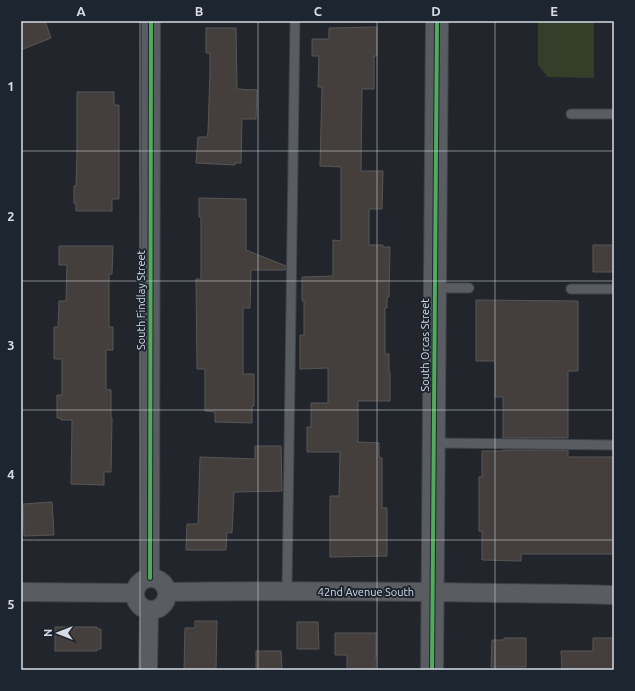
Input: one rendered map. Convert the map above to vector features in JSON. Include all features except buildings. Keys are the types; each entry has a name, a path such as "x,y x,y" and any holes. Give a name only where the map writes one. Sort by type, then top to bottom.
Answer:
{"street":[{"name":"South Findlay Street","path":"150,578 151,21"},
{"name":"South Orcas Street","path":"432,670 437,21"},
{"path":"147,578 158,580 165,587 167,592 167,597 162,606 158,609 149,611 139,605 134,593 138,585 147,578"},
{"name":"42nd Avenue South","path":"167,592 287,591 614,595"},
{"path":"21,592 134,593"},
{"path":"148,670 149,611"}],"lane":[{"path":"287,591 295,21"},
{"path":"571,114 614,114"},
{"path":"435,288 469,288"},
{"path":"570,289 614,289"},
{"path":"434,443 614,445"}],"green space":[{"path":"538,21 594,21 594,78 548,77 538,65"}],"cycle path":[{"path":"150,578 151,21"},
{"path":"432,670 437,21"}]}
